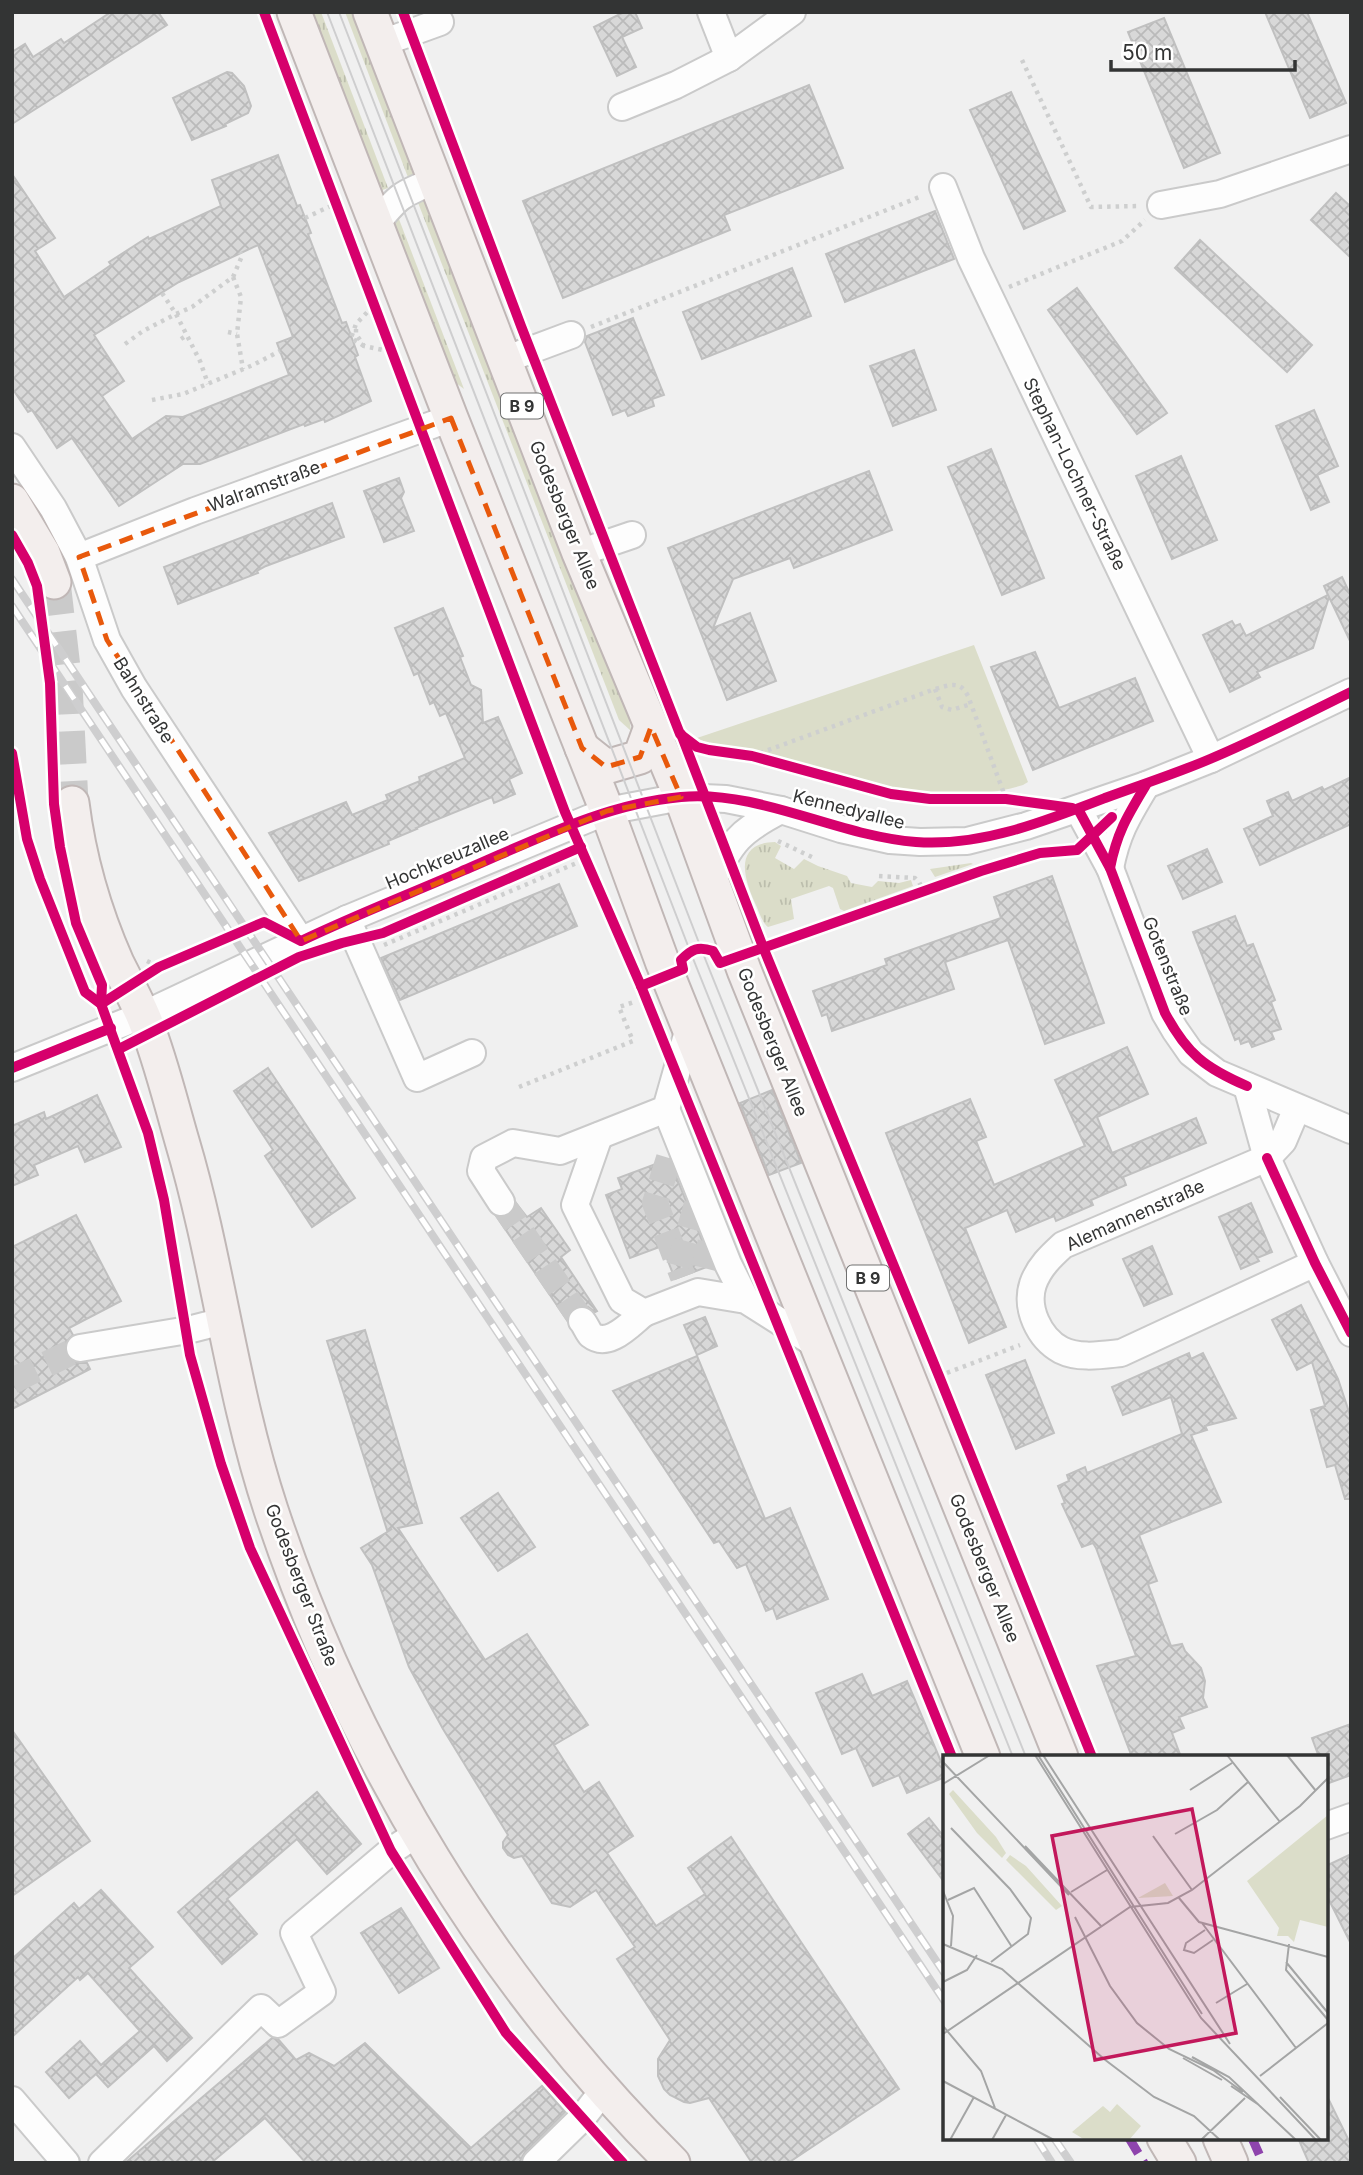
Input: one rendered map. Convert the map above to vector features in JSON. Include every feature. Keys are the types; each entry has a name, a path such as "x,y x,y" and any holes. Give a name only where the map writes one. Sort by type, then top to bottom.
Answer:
{"main road":[{"path":"294,12 607,811 662,961 982,1755"},
{"name":"Godesberger Allee","path":"370,12 579,553 681,797 710,883 1060,1755"},
{"path":"12,501 43,553 54,582"},
{"path":"582,748 606,767 640,757 652,727"},
{"name":"Godesberger Straße","path":"72,803 77,844 90,894 128,986 143,1015 186,1155 244,1414 270,1509 304,1599 348,1701 418,1833 511,1976 603,2091 673,2163"},
{"path":"1165,2140 1179,2163"},
{"path":"1221,2140 1231,2163"}],"street":[{"path":"711,12 729,58"},
{"path":"622,107 676,85 729,58 792,12"},
{"path":"382,43 440,22"},
{"path":"1161,205 1220,194 1351,149"},
{"path":"376,224 397,198 407,191 435,181"},
{"name":"Stephan-Lochner-Straße","path":"943,187 971,258 1211,759"},
{"path":"504,360 571,335"},
{"name":"Walramstraße","path":"79,557 195,511 451,418"},
{"name":"Bahnstraße","path":"12,447 53,509 79,557 107,640 142,699 301,941"},
{"path":"579,553 632,535"},
{"name":"Kennedyallee","path":"607,811 681,797 726,799 781,810 841,829 890,839 920,842 967,841 1079,809 1146,785 1211,759 1351,692"},
{"path":"1110,868 1122,825 1146,785"},
{"name":"Gotenstraße","path":"1079,809 1110,868 1166,1013 1191,1053 1217,1073 1351,1130"},
{"name":"Kennedyallee","path":"710,883 741,834 781,810"},
{"name":"Hochkreuzallee","path":"12,1068 143,1015 346,919 607,811"},
{"path":"346,919 417,1078 472,1053"},
{"path":"689,1028 666,1109 695,1194 746,1300"},
{"path":"1247,1086 1267,1158 1315,1263 1351,1333"},
{"path":"1267,1158 1283,1140 1297,1108"},
{"path":"501,1202 481,1171 484,1158 492,1152 513,1143 560,1151 666,1109"},
{"path":"599,1136 575,1205 622,1300 644,1312"},
{"name":"Alemannenstraße","path":"1043,1336 1032,1312 1033,1285 1046,1260 1063,1245 1267,1158"},
{"path":"1043,1336 1062,1350 1088,1356 1121,1353 1315,1263"},
{"path":"582,1321 591,1335 614,1338 644,1312 694,1277 746,1300 817,1345"},
{"path":"80,1348 223,1321"},
{"path":"1328,1825 1351,1817"},
{"path":"102,2163 261,2008 278,2024 321,1992 293,1933 391,1851 418,1833"},
{"path":"536,2163 582,2118 603,2091"},
{"name":"Godesberger Straße","path":"603,2091 694,2163"},
{"path":"12,2100 66,2163"}],"path":[{"path":"1022,60 1091,207 1161,205"},
{"path":"571,335 943,187"},
{"path":"305,218 335,204"},
{"path":"1009,286 1122,241 1161,205"},
{"path":"125,344 143,331 208,296 233,277 242,256 240,252"},
{"path":"233,277 241,297 237,334 243,369"},
{"path":"162,293 187,335 208,384"},
{"path":"374,305 356,324 351,338 364,346 391,352"},
{"path":"228,332 237,334"},
{"path":"181,339 187,335"},
{"path":"152,400 183,394 280,351"},
{"path":"752,756 935,689 956,684 965,691 971,704 1006,799"},
{"path":"935,689 942,708 947,710 971,704"},
{"path":"773,839 817,859"},
{"path":"361,955 586,859"},
{"path":"879,876 915,878 923,892"},
{"path":"128,986 159,967"},
{"path":"519,1087 633,1041 619,1007 634,1002"},
{"path":"939,1376 1043,1336"}],"highlighted area":[{"path":"451,418 582,748 606,767 640,757 651,727 681,797 607,811 301,941 107,640 79,557"}],"green space":[{"path":"308,12 321,12 388,188 377,192"},
{"path":"345,12 357,12 420,176 409,180"},
{"path":"425,191 628,709 631,731 619,720 415,195"},
{"path":"397,214 464,389 448,377 390,226"},
{"path":"974,645 1028,782 1023,785 992,792 929,793 867,782 697,738"},
{"path":"775,842 781,846 775,858 794,869 804,859 847,876 851,883 872,887 878,881 899,883 911,880 913,886 844,911 840,909 833,888 829,886 791,899 794,919 768,927 747,883 745,863 753,848"},
{"path":"971,863 973,864 935,877 930,869"}],"building":[{"path":"111,12 158,12 167,25 12,124 12,52 25,44 33,57 61,39 64,43"},
{"path":"624,12 635,12 642,28 622,37 636,67 617,76 594,27"},
{"path":"1265,12 1307,12 1346,103 1310,118"},
{"path":"1164,18 1220,153 1184,168 1128,32"},
{"path":"227,72 232,73 244,86 251,106 248,113 225,124 226,126 192,140 173,98"},
{"path":"809,85 843,168 724,215 730,230 563,298 523,201"},
{"path":"1011,92 1065,211 1024,229 970,110"},
{"path":"278,155 297,206 300,205 311,233 308,234 342,323 346,322 371,401 325,422 324,419 305,426 304,424 200,464 183,464 119,506 72,438 57,448 32,410 28,412 12,388 12,174 55,238 35,251 64,297 111,265 109,262 148,237 149,239 221,206 212,180","holes":["258,245 293,337 277,343 289,375 183,417 166,416 132,439 102,396 124,381 94,335 179,282"]},
{"path":"1336,193 1351,207 1351,258 1311,220"},
{"path":"935,211 954,259 845,302 826,254"},
{"path":"1200,240 1312,345 1287,372 1175,268"},
{"path":"792,268 811,316 702,359 683,312"},
{"path":"1077,288 1167,413 1137,434 1048,310"},
{"path":"633,318 664,395 652,399 654,406 628,416 625,410 613,415 585,342 587,336"},
{"path":"914,350 936,410 893,426 870,366"},
{"path":"1314,410 1338,466 1317,475 1329,502 1311,510 1276,426"},
{"path":"991,449 1044,578 1002,595 948,467"},
{"path":"1181,456 1217,540 1172,559 1136,476"},
{"path":"869,471 892,530 794,568 790,558 733,579 713,628 750,613 776,681 727,700 668,548"},
{"path":"399,478 404,492 401,498 414,531 384,542 364,491"},
{"path":"332,503 344,537 266,566 257,571 258,573 178,604 164,567"},
{"path":"1342,577 1351,596 1351,643 1329,597 1313,648 1257,672 1260,677 1230,692 1203,635 1232,621 1235,626 1240,624 1246,636 1328,595 1324,586"},
{"path":"443,608 463,656 460,657 471,685 481,690 483,723 498,717 522,773 509,779 515,794 494,803 492,797 299,881 269,833 346,802 352,815 388,800 386,795 420,781 419,777 465,758 446,713 440,716 434,702 430,704 418,673 414,675 395,628"},
{"path":"1035,652 1059,708 1135,678 1153,721 1033,770 991,667"},
{"path":"1351,777 1351,824 1260,865 1244,829 1273,816 1267,801 1288,792 1292,801"},
{"path":"1207,849 1222,882 1183,899 1168,866"},
{"path":"1052,876 1104,1023 1045,1044 1008,940 945,962 954,989 832,1031 827,1014 822,1016 813,991 887,965 885,959 1001,918 994,897"},
{"path":"559,884 577,926 400,1000 381,958"},
{"path":"1235,916 1247,946 1253,944 1275,1000 1271,1002 1281,1029 1271,1032 1274,1039 1252,1047 1249,1041 1241,1044 1239,1038 1235,1040 1193,932"},
{"path":"1127,1047 1148,1094 1097,1117 1112,1153 1196,1118 1206,1143 1123,1177 1126,1185 1091,1200 1093,1205 1056,1221 1054,1216 1016,1232 1007,1210 965,1228 1006,1327 969,1343 886,1133 970,1099 986,1137 976,1141 994,1185 1085,1146 1055,1080"},
{"path":"268,1068 355,1198 312,1227 265,1156 273,1150 234,1091"},
{"path":"772,1090 801,1163 769,1175 740,1103"},
{"path":"97,1095 121,1147 85,1162 78,1146 34,1165 38,1175 12,1186 12,1126 44,1112 46,1119"},
{"path":"669,1159 712,1265 675,1279 662,1246 630,1258 606,1195 622,1189 618,1178"},
{"path":"516,1203 527,1217 541,1208 570,1250 561,1257 597,1311 579,1306 571,1309 567,1320 497,1217 510,1215"},
{"path":"1251,1203 1272,1252 1241,1269 1219,1217"},
{"path":"76,1215 121,1301 69,1328 73,1335 65,1343 67,1357 75,1363 87,1363 90,1369 12,1409 12,1247"},
{"path":"1152,1246 1172,1294 1144,1306 1123,1259"},
{"path":"1301,1305 1338,1379 1351,1418 1351,1499 1345,1499 1335,1465 1327,1467 1311,1410 1325,1406 1312,1362 1297,1370 1272,1320"},
{"path":"705,1317 717,1346 697,1355 684,1325"},
{"path":"365,1330 422,1523 398,1528 485,1660 527,1634 588,1725 554,1745 584,1792 599,1782 633,1836 607,1853 656,1926 705,1894 688,1868 731,1837 899,2089 788,2163 752,2163 709,2098 684,2102 664,2089 658,2076 658,2059 670,2040 617,1959 635,1947 596,1890 570,1907 552,1903 522,1856 514,1858 508,1855 503,1848 503,1842 508,1835 443,1729 409,1667 372,1565 361,1548 392,1529 387,1530 327,1341"},
{"path":"1189,1353 1191,1359 1203,1353 1236,1418 1205,1426 1207,1430 1191,1435 1221,1502 1139,1535 1157,1581 1148,1584 1171,1646 1182,1644 1201,1668 1205,1681 1203,1698 1207,1707 1179,1717 1184,1728 1172,1733 1180,1755 1131,1755 1097,1666 1136,1656 1096,1548 1093,1543 1082,1547 1062,1504 1065,1503 1058,1486 1069,1481 1067,1475 1085,1467 1087,1473 1182,1434 1171,1397 1123,1415 1112,1387"},
{"path":"697,1356 765,1519 790,1508 828,1599 777,1619 773,1608 766,1611 746,1564 737,1568 719,1541 714,1543 613,1391"},
{"path":"1025,1360 1054,1433 1016,1449 986,1375"},
{"path":"498,1493 535,1547 498,1571 461,1518"},
{"path":"862,1674 872,1696 907,1681 943,1766 943,1778 907,1793 899,1775 873,1786 856,1748 842,1754 816,1693"},
{"path":"1351,1724 1351,1775 1328,1783 1328,1755 1318,1755 1312,1738"},
{"path":"12,1730 90,1841 12,1896"},
{"path":"317,1792 361,1844 327,1874 297,1839 227,1899 257,1934 222,1964 178,1912"},
{"path":"929,1818 943,1836 943,1880 908,1834"},
{"path":"1351,1854 1351,1944 1328,1898 1328,1865"},
{"path":"101,1890 153,1947 129,1968 192,2038 167,2061 154,2046 108,2087 96,2074 69,2098 46,2072 80,2041 101,2065 140,2031 88,1973 80,1980 78,1977 12,2037 12,1959 74,1903 79,1909"},
{"path":"401,1908 439,1968 399,1993 361,1933"},
{"path":"272,2038 278,2039 296,2060 309,2053 334,2066 365,2043 471,2148 542,2086 565,2112 525,2152 519,2163 306,2163 265,2118 211,2163 125,2163"},
{"path":"1328,2098 1351,2145 1351,2163 1309,2163 1299,2140 1328,2140"}],"tunnel":[{"path":"54,582 66,685 72,803"},
{"path":"669,1158 655,1203 683,1277"},
{"path":"501,1202 582,1321"},
{"path":"679,1266 697,1204"},
{"path":"704,1268 711,1241"},
{"path":"12,1381 80,1348"}],"tram line":[{"path":"327,12 690,951 1012,1755"},
{"path":"339,12 706,961 1025,1755"}],"railway":[{"path":"12,579 943,1971"},
{"path":"12,606 943,1999"},
{"path":"1037,2140 1052,2163"},
{"path":"1055,2140 1071,2163"}],"marked path":[{"path":"1130,2140 1144,2163"},
{"path":"1253,2140 1263,2163"}],"cycle path":[{"path":"264,12 565,812 641,986 951,1755"},
{"path":"403,12 521,326 680,734 697,747 752,756 891,794 930,799 1006,799 1072,808"},
{"path":"12,535 37,586 50,683 54,804 60,847 76,923 102,985 101,1004"},
{"path":"101,1004 159,967 264,922 301,941 541,837 624,807 681,797 711,797 740,800 887,838 916,842 964,840 1036,823 1184,770 1351,692"},
{"path":"681,734 763,947 1091,1755"},
{"path":"12,753 27,839 40,879 85,992 101,1004 148,1133 164,1200 190,1355 221,1464 250,1548 391,1851 506,2033 623,2163"},
{"path":"1110,868 1124,824 1146,785"},
{"path":"1078,809 1110,868 1165,1013 1173,1027 1208,1066 1247,1086"},
{"path":"641,986 683,969 681,960 696,950 713,951 720,963 981,871 1040,853 1077,850 1112,817"},
{"path":"119,1049 299,957 383,933 581,847"},
{"path":"12,1068 111,1028"},
{"path":"1267,1158 1315,1263 1351,1333"}]}
